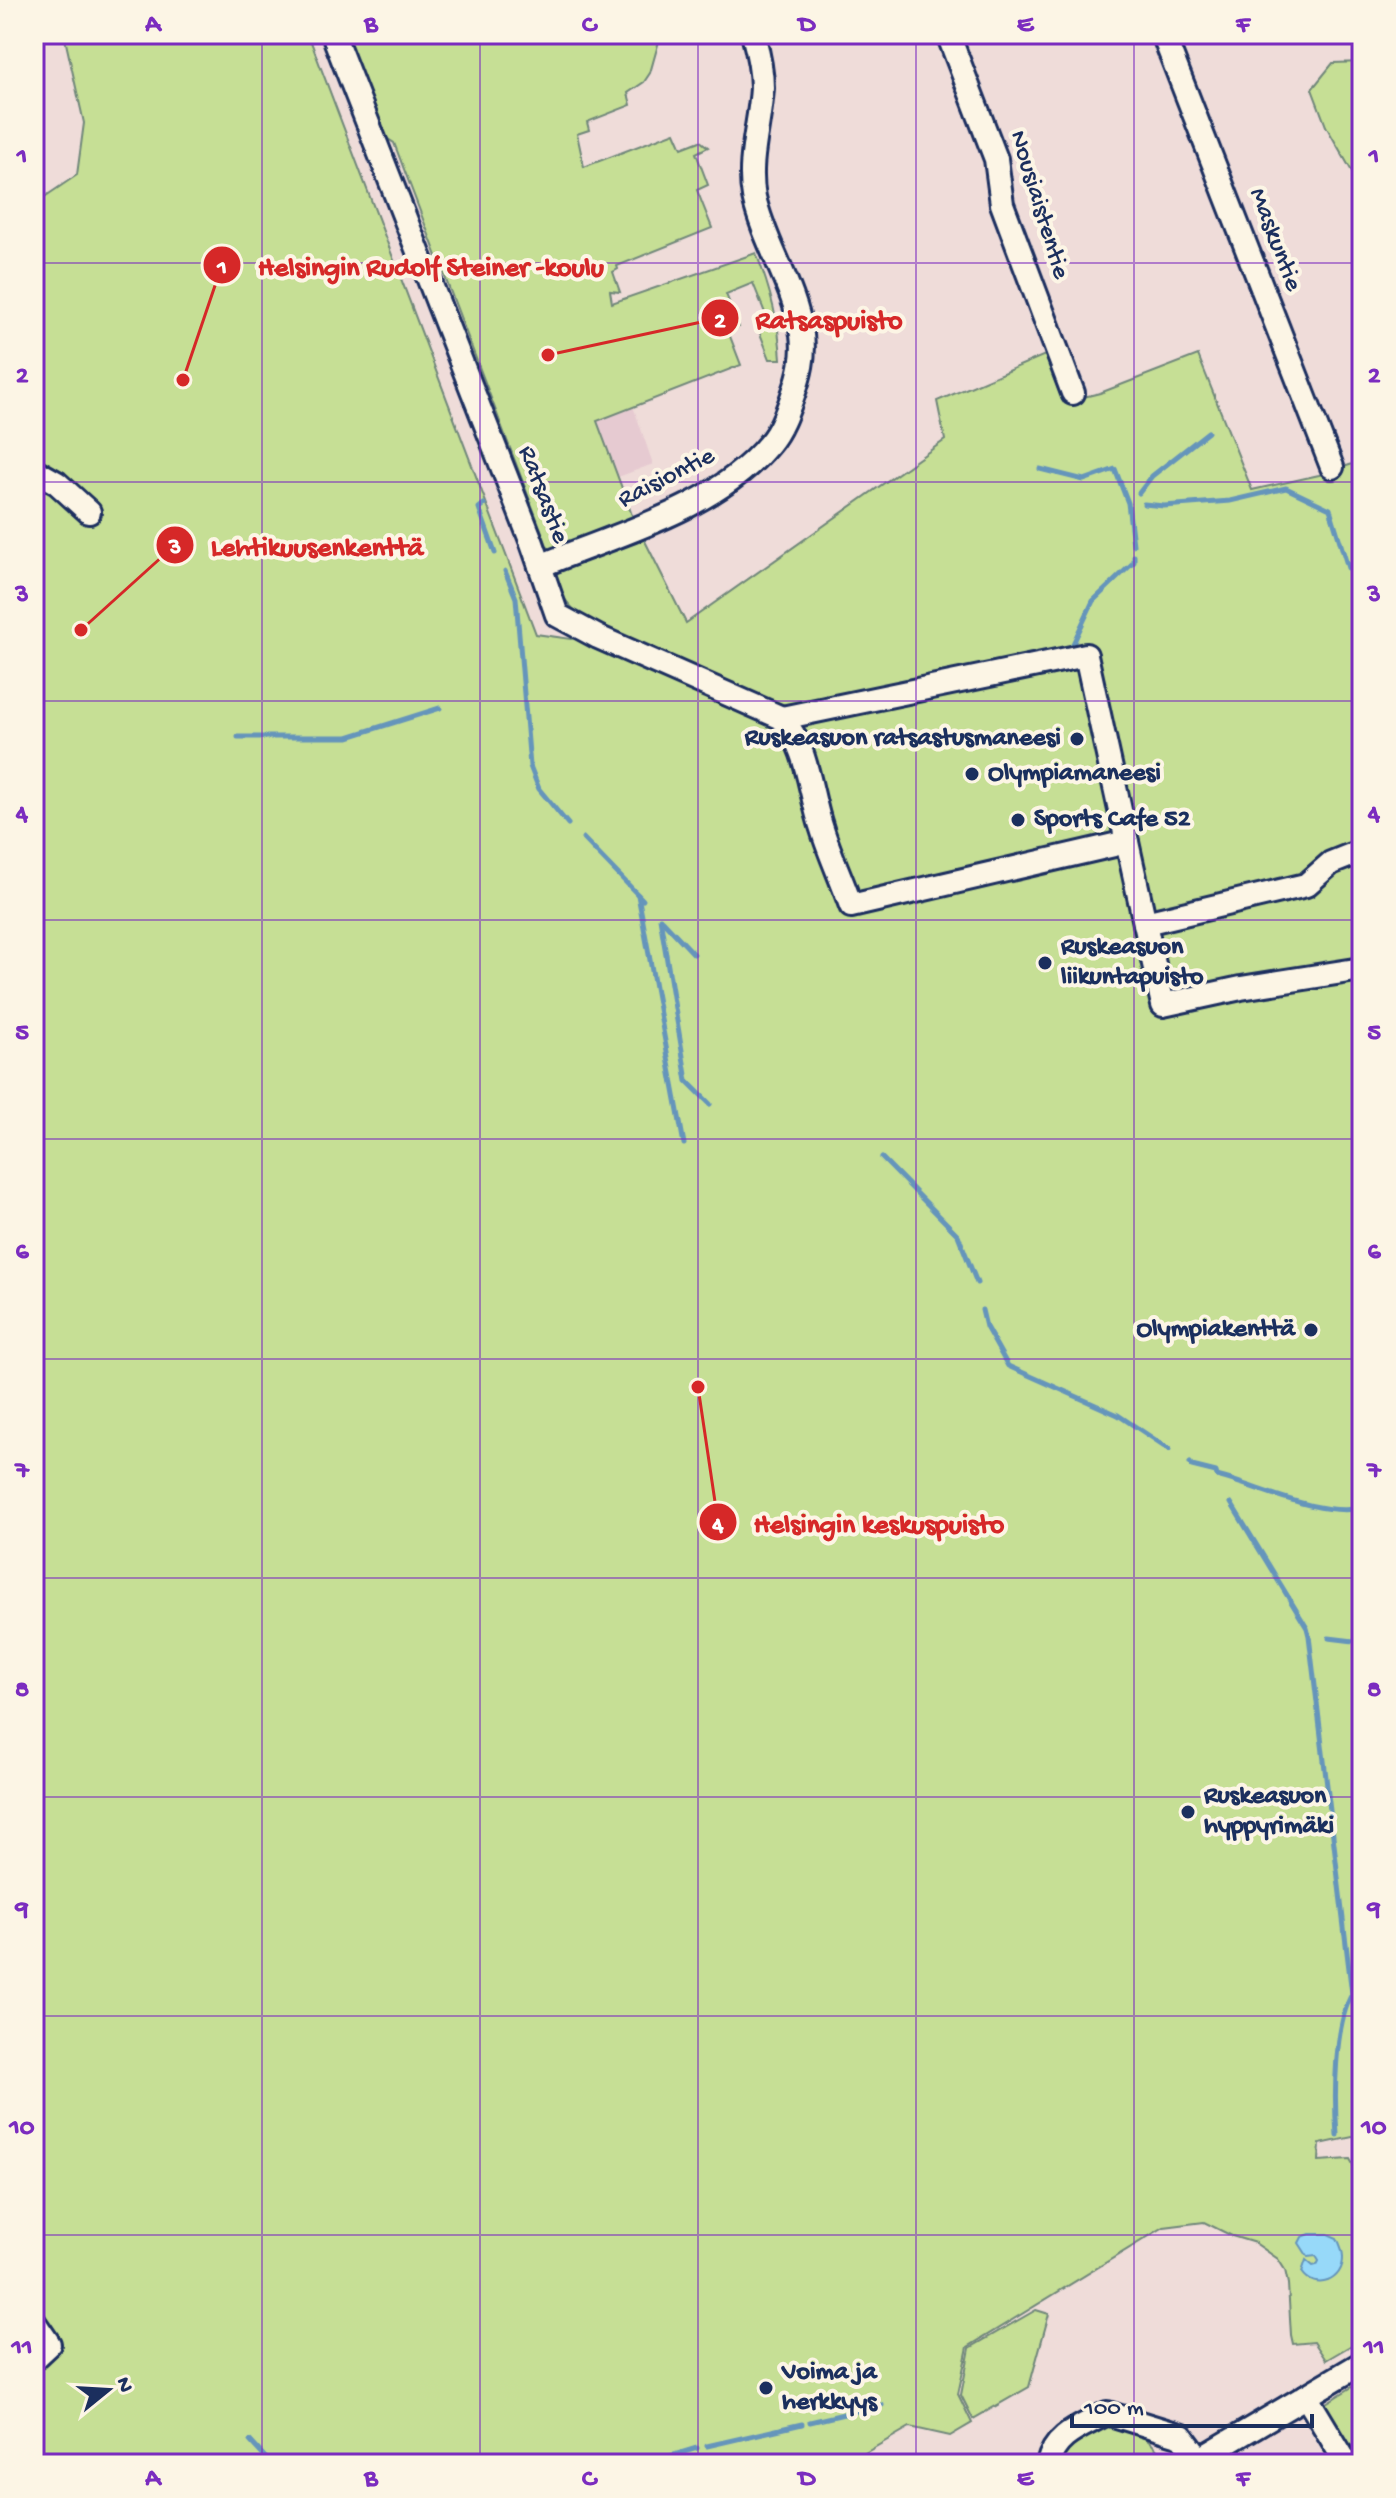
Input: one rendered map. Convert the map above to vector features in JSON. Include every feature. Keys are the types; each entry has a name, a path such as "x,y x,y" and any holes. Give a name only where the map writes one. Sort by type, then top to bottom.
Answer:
{"street":[{"name":"Ratsastie","path":"333,34 557,615 622,648 782,718"},
{"name":"Raisiontie","path":"540,566 670,513 717,489 735,477 771,442 787,411 800,376 803,338 798,314 755,201 751,178 762,86 753,34"},
{"name":"Nousiaistentie","path":"948,34 996,159 1002,204 1073,393"},
{"name":"Maskuntie","path":"1163,34 1332,467"},
{"path":"34,470 57,483 89,512"},
{"path":"1127,842 851,906 822,830 799,745 782,718 1086,655 1163,1005 1241,988 1362,969"},
{"path":"1145,923 1306,885 1331,863 1351,855 1362,857"},
{"path":"34,2322 49,2344 34,2358"},
{"path":"1050,2457 1062,2438 1107,2413 1180,2434 1201,2461 1362,2363"},
{"path":"1306,2396 1347,2464"},
{"path":"34,2463 40,2464"}],"shaded area":[{"path":"633,406 653,464 618,477 597,421"}],"green space":[{"path":"64,34 308,34 536,634 571,639 602,630 578,613 559,588 548,548 394,143 385,137 345,34 661,34 650,73 644,82 628,93 631,105 587,122 589,130 577,134 584,167 675,132 682,148 700,141 708,147 696,153 708,185 697,190 712,228 617,266 618,269 613,272 620,292 610,291 612,303 756,253 773,305 781,359 770,359 756,323 767,318 753,283 726,294 739,327 728,331 741,365 597,421 632,515 686,623 945,440 937,401 1045,355 1063,402 1100,393 1198,355 1252,490 1319,475 1362,461 1362,2135 1320,2144 1319,2161 1350,2159 1362,2175 1362,2339 1326,2360 1314,2342 1293,2344 1288,2284 1285,2270 1278,2259 1255,2243 1204,2222 1164,2227 968,2347 958,2394 972,2423 950,2436 910,2427 846,2464 34,2464 34,2175 46,2163 34,2152 34,204 77,175 84,123"},
{"path":"1362,62 1362,189 1326,126 1312,89 1333,63"},
{"path":"1036,2310 1049,2314 1029,2387 973,2419 961,2395 970,2348"},
{"path":"1362,2381 1362,2464 1356,2464 1321,2406"},
{"path":"1108,2426 1143,2437 1155,2447 1166,2464 1057,2464 1071,2444"}],"water":[{"path":"1328,2234 1337,2238 1341,2247 1342,2265 1334,2278 1328,2281 1314,2281 1302,2272 1306,2260 1313,2266 1319,2261 1316,2256 1308,2257 1299,2243 1302,2237"}],"waterway":[{"path":"1139,493 1152,476 1208,432"},
{"path":"1040,469 1084,480 1115,469 1128,503 1133,545"},
{"path":"1144,504 1164,506 1230,501 1286,488 1330,509 1348,568"},
{"path":"484,504 479,508 495,553"},
{"path":"1072,646 1093,601 1134,562 1134,556"},
{"path":"505,571 516,598 530,766 539,789 568,824"},
{"path":"1353,581 1360,603"},
{"path":"238,737 348,737 440,708"},
{"path":"583,838 643,900"},
{"path":"638,895 684,1144"},
{"path":"660,918 687,1081 710,1104"},
{"path":"662,920 694,954"},
{"path":"882,1158 958,1235 977,1283"},
{"path":"982,1310 986,1327 1008,1366 1118,1415 1169,1449"},
{"path":"1190,1463 1216,1472 1217,1476 1308,1505 1345,1510 1362,1508"},
{"path":"1231,1503 1309,1636 1352,1994 1339,2043 1337,2135"},
{"path":"1329,1638 1362,1642"},
{"path":"810,2422 882,2405"},
{"path":"707,2446 802,2424"},
{"path":"250,2441 271,2464"},
{"path":"645,2464 697,2448"}],"place":[{"name":"Ratsaspuisto","path":"548,355"},
{"name":"Helsingin Rudolf Steiner -koulu","path":"183,380"},
{"name":"Lehtikuusenkenttä","path":"81,630"},
{"name":"Ruskeasuon ratsastusmaneesi","path":"1077,739"},
{"name":"Olympiamaneesi","path":"972,774"},
{"name":"Sports Cafe 52","path":"1018,820"},
{"name":"Ruskeasuon liikuntapuisto","path":"1045,963"},
{"name":"Olympiakenttä","path":"1311,1330"},
{"name":"Helsingin keskuspuisto","path":"698,1387"},
{"name":"Ruskeasuon hyppyrimäki","path":"1188,1812"},
{"name":"Voima ja herkkyys","path":"766,2388"}]}
